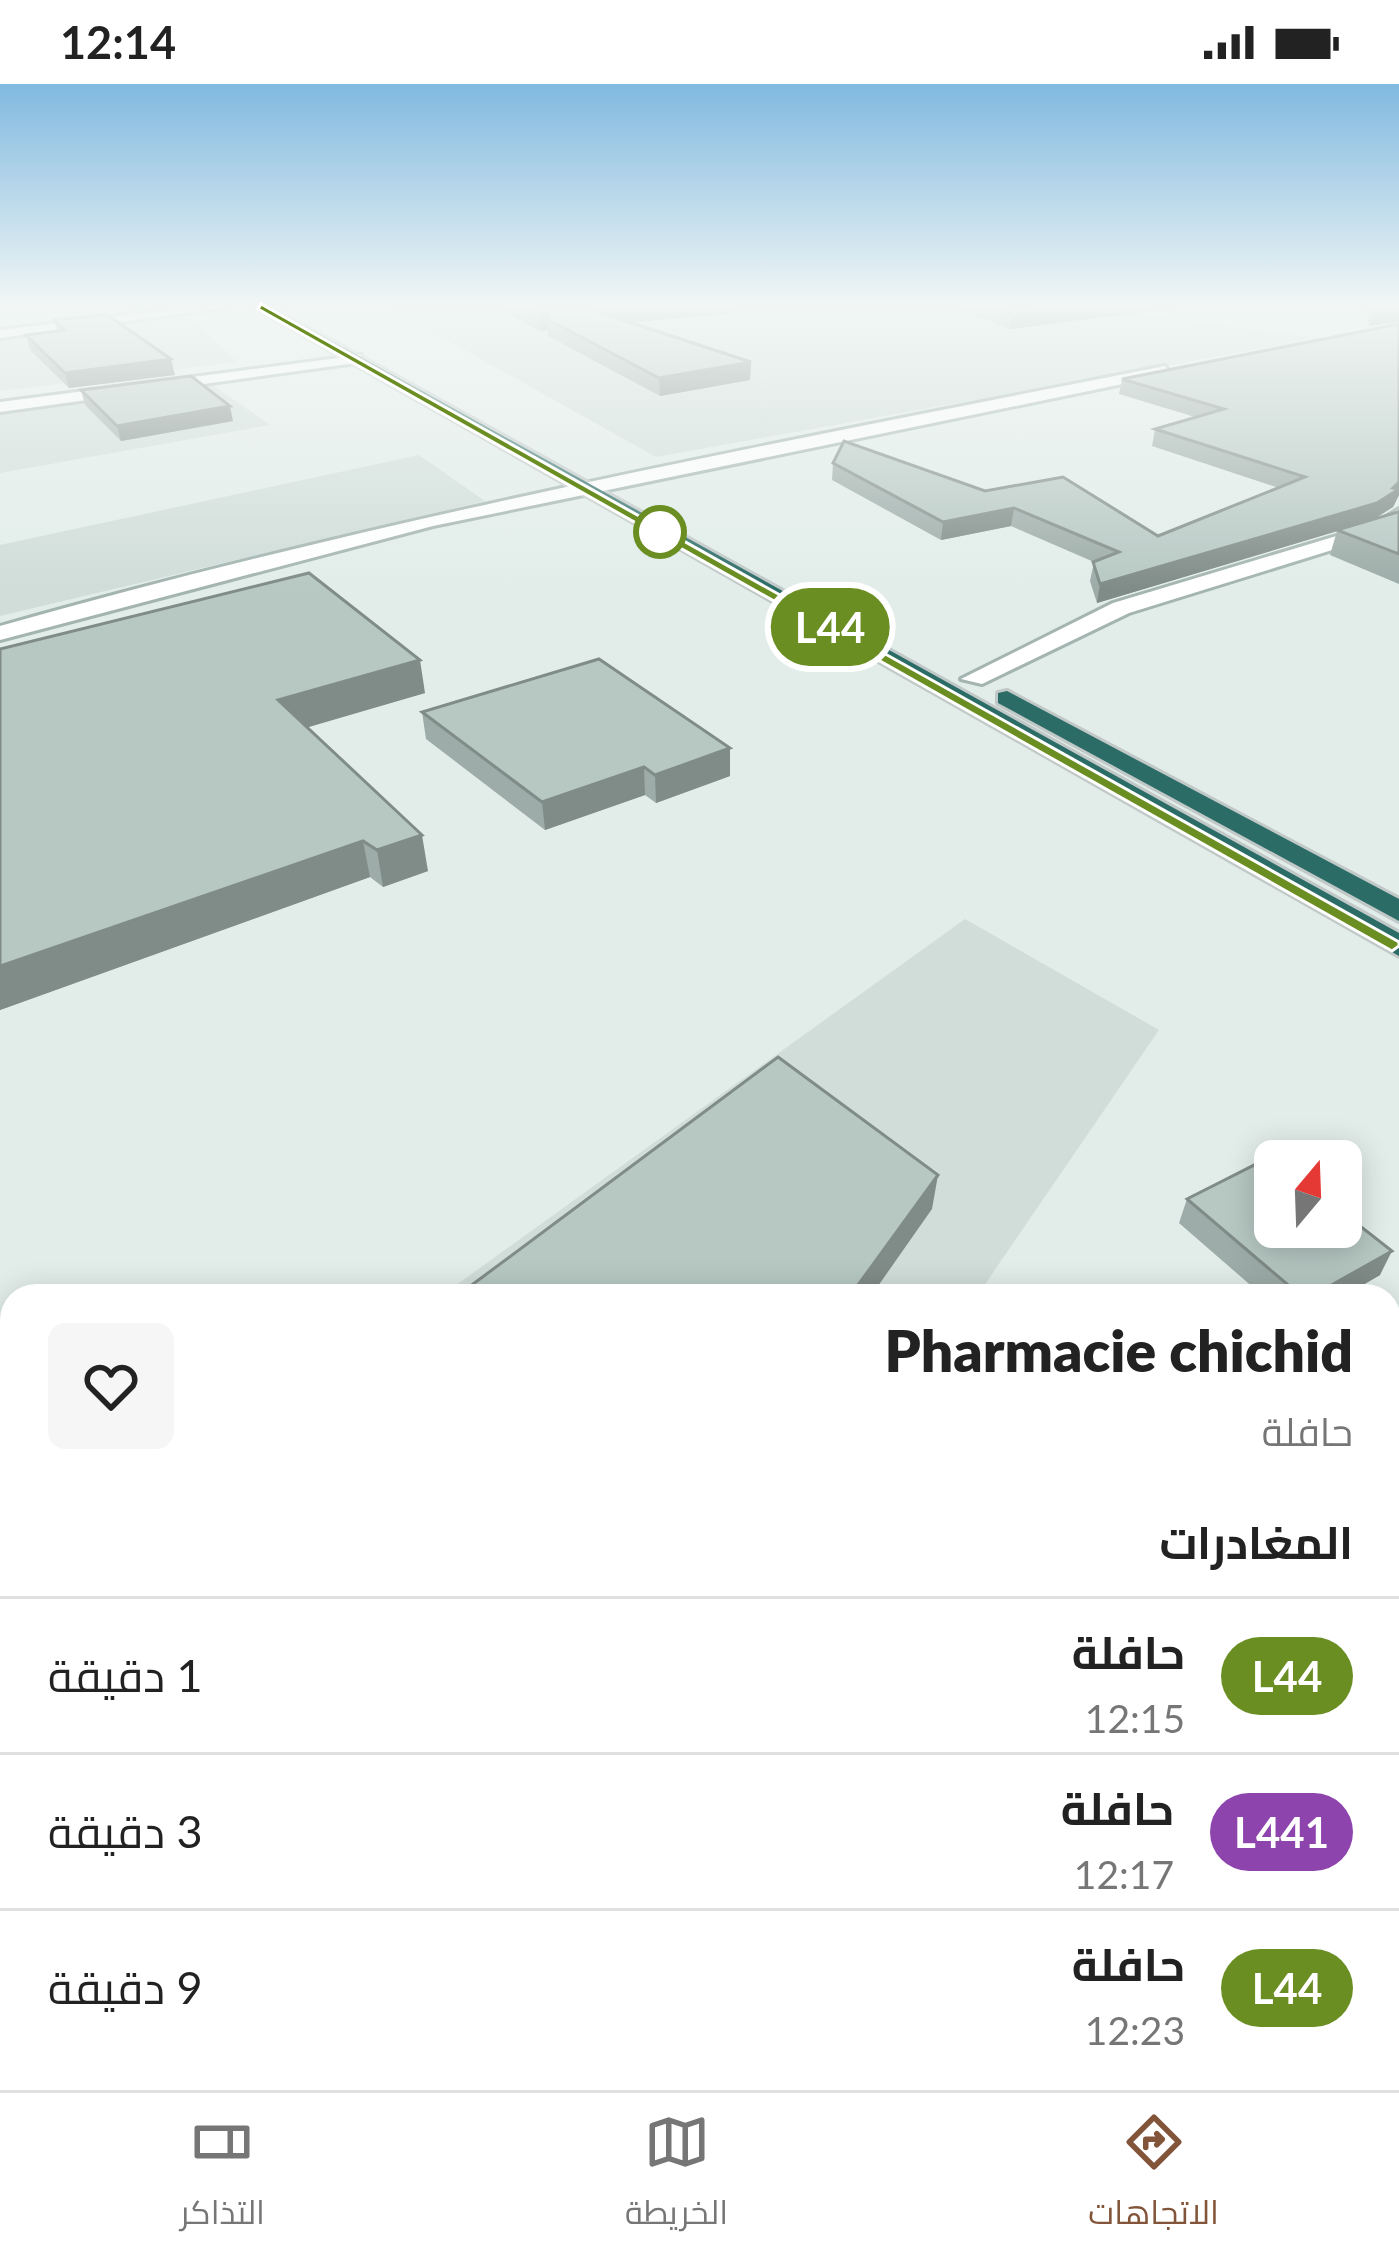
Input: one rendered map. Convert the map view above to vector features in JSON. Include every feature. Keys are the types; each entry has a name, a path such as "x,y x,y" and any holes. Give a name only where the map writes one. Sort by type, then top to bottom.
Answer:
{"highway":[{"path":"430,401 1399,946"},
{"path":"465,401 1399,912"}],"street":[{"path":"0,407 46,401"},
{"path":"0,633 173,583 584,489 1017,401"},
{"path":"973,679 1121,608 1361,536 1399,515"}],"shaded area":[{"path":"78,401 235,401 270,425 0,473 0,411"},
{"path":"555,401 970,401 656,457"},
{"path":"419,455 485,501 0,616 0,545"},
{"path":"965,919 1159,1030 985,1284 458,1284"}],"building":[{"path":"92,401 223,401 230,406 117,426"},
{"path":"1195,401 1399,401 1399,482 1393,488 1399,489 1377,503 1100,584 1093,562 1119,552 1014,508 943,522 833,463 844,441 985,491 1063,477 1158,536 1305,477 1155,429 1224,409"},
{"path":"1398,512 1399,554 1337,530"},
{"path":"309,573 420,660 278,700 422,835 377,850 363,841 0,966 0,649"},
{"path":"599,659 730,748 655,775 644,767 542,802 422,712"},
{"path":"778,1057 938,1175 859,1284 473,1284"},
{"path":"1254,1165 1254,1248 1362,1248 1362,1227 1392,1251 1333,1284 1287,1284 1187,1199"}],"bus line":[{"name":"L44","path":"430,401 1399,946"}]}
